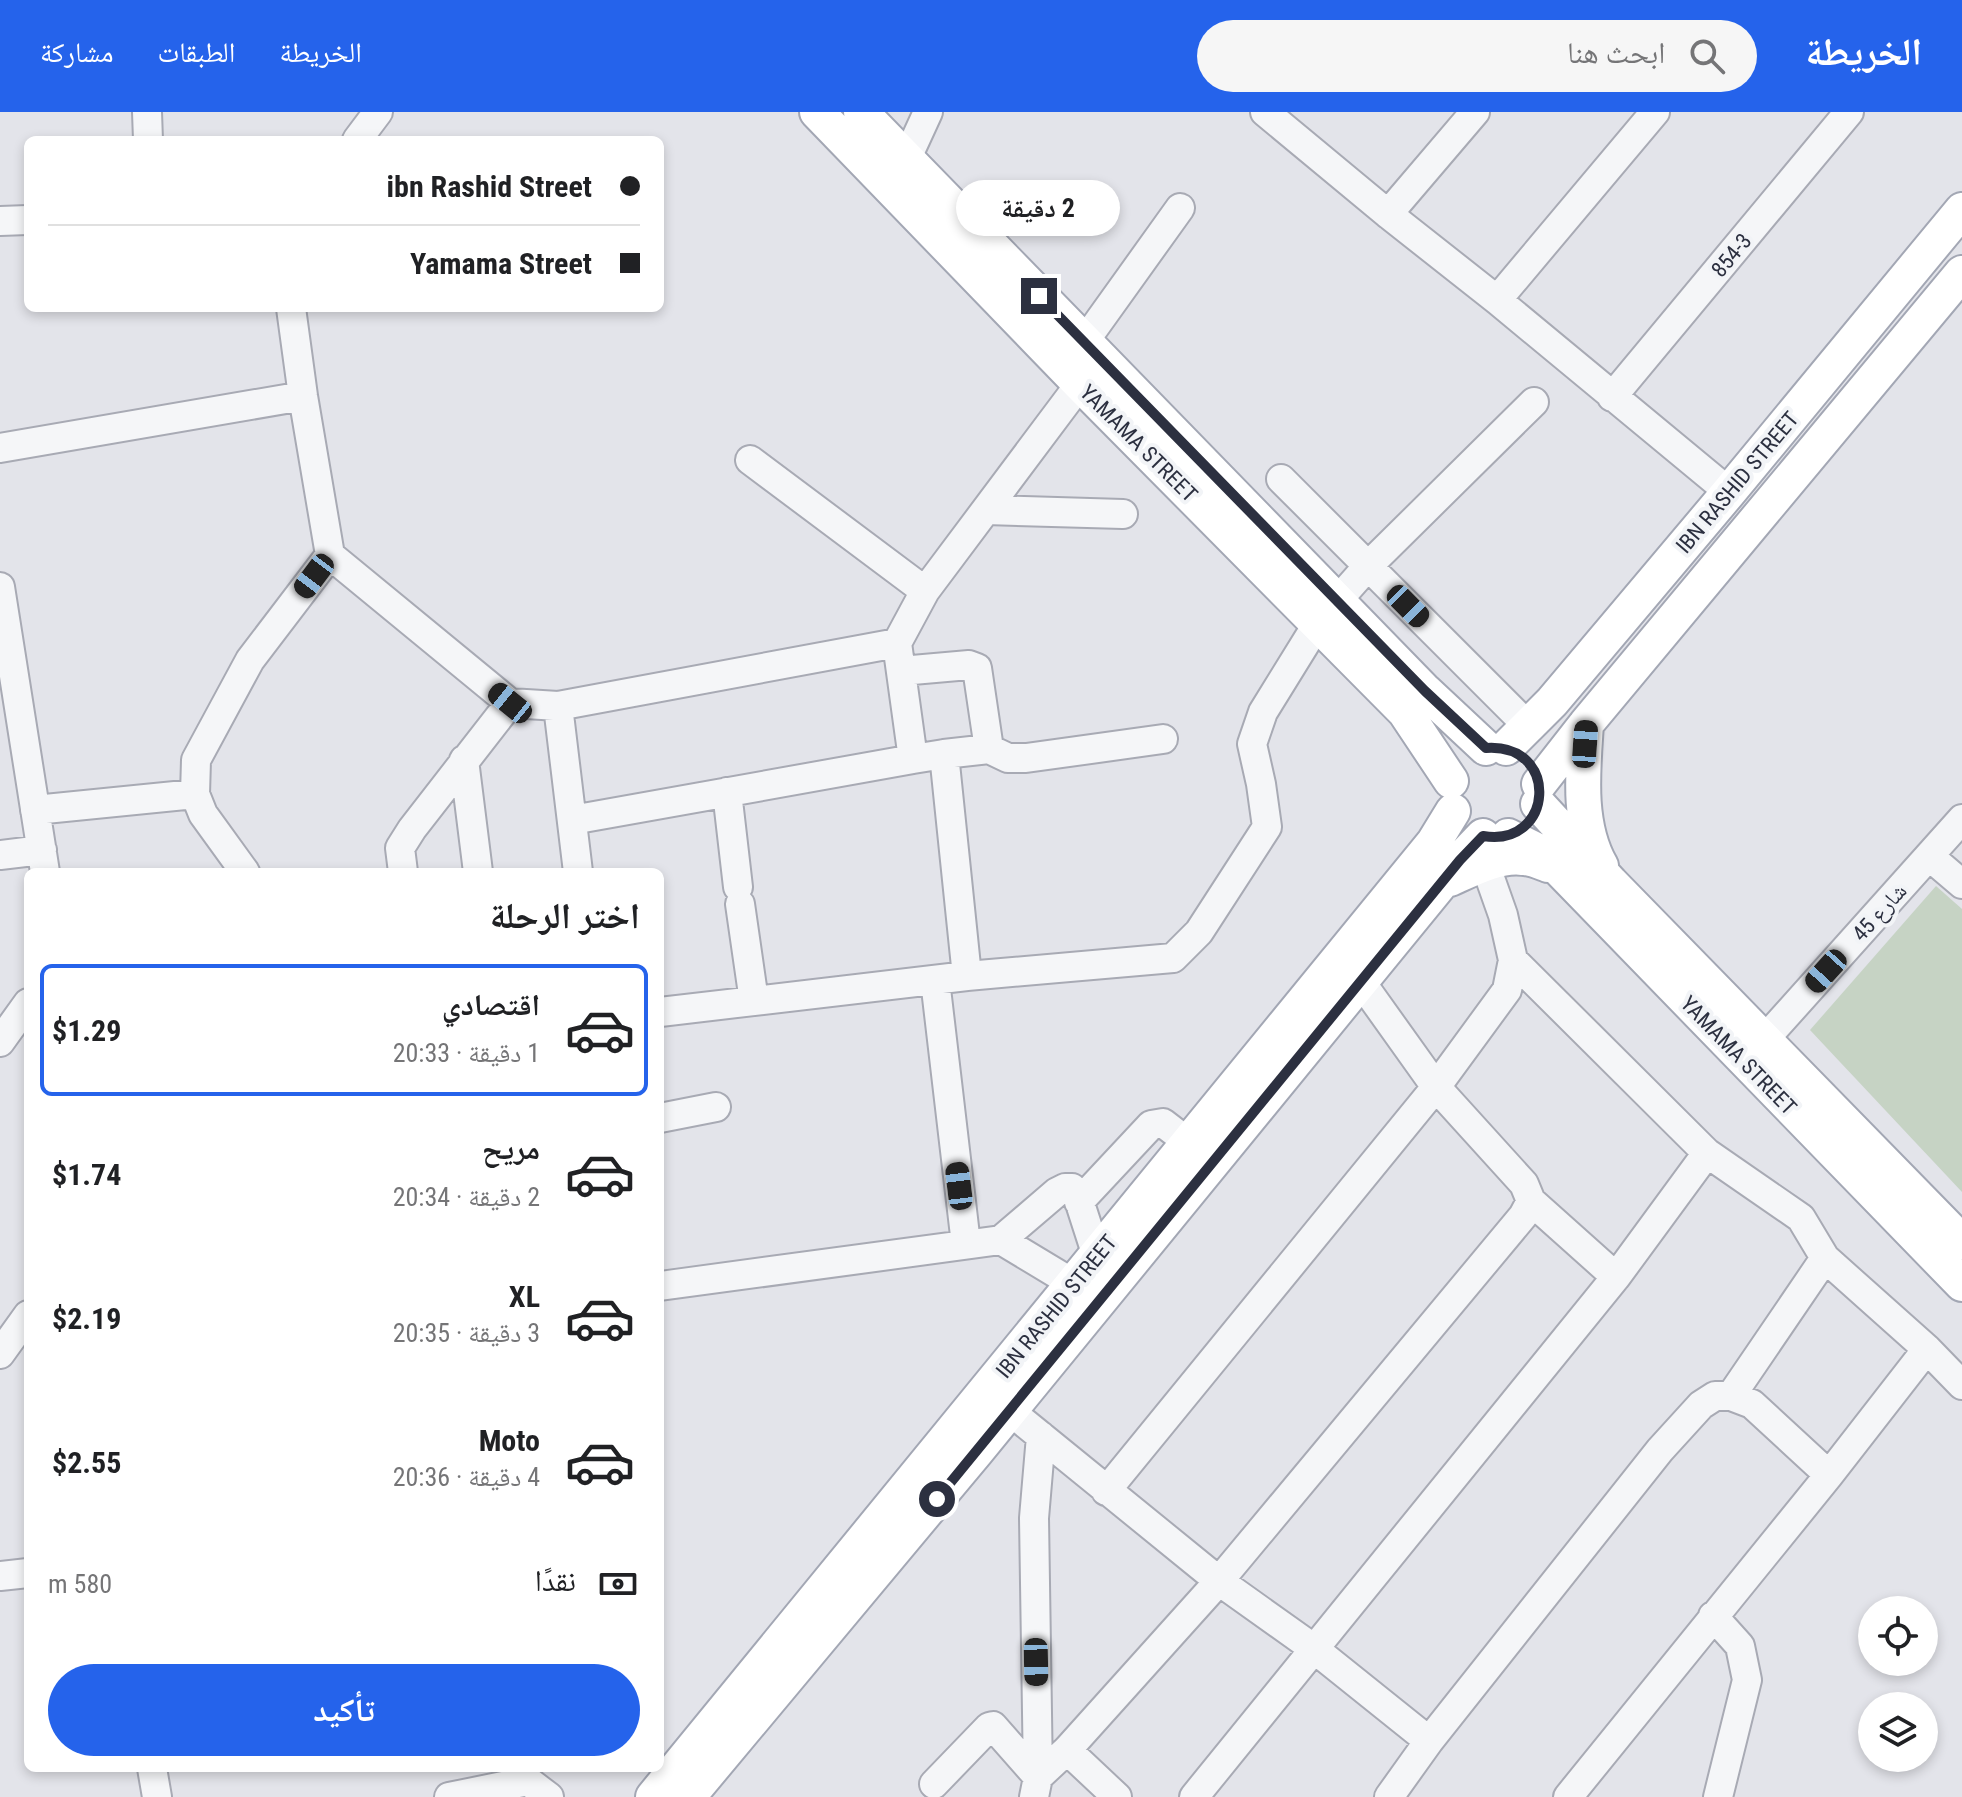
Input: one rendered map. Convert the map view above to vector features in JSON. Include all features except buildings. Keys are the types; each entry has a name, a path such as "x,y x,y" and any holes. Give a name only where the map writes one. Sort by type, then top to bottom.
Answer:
{"main road":[{"name":"YAMAMA STREET","path":"817,112 1080,384 1328,612 1425,691 1507,741"},
{"name":"YAMAMA STREET","path":"861,112 1084,342 1328,612 1405,712 1452,796"},
{"name":"IBN RASHID STREET","path":"1507,741 1552,702 1962,210"},
{"name":"IBN RASHID STREET","path":"1539,794 1586,724 1962,273"},
{"path":"1586,724 1583,795 1587,823 1591,844 1611,883"},
{"path":"1507,741 1531,765 1539,794 1534,815 1527,824 1492,845 1465,827 1452,796 1460,763 1467,756 1507,741"},
{"name":"YAMAMA STREET","path":"1539,794 1611,883 1962,1242"},
{"name":"IBN RASHID STREET","path":"688,1797 1010,1411 1086,1294 1097,1256 1434,842 1452,796"},
{"name":"YAMAMA STREET","path":"1492,845 1534,849 1558,868 1962,1284"},
{"name":"IBN RASHID STREET","path":"653,1797 1086,1294 1361,982 1442,882 1492,845"}],"street":[{"path":"147,112 148,136"},
{"path":"360,136 378,112"},
{"path":"906,160 928,112"},
{"path":"1388,214 1475,112"},
{"path":"1497,300 1655,112"},
{"name":"854-3","path":"1612,397 1849,112"},
{"path":"1276,116 1388,214 1729,492"},
{"path":"1084,342 1180,208"},
{"path":"0,221 24,220"},
{"path":"292,312 330,555 510,703 558,706 899,657 977,668 989,749"},
{"path":"913,759 899,657 925,591 1080,384"},
{"path":"0,448 303,396"},
{"path":"664,1012 967,976 1173,958 1199,932 1267,827 1252,744 1263,712 1328,612 1368,566 1534,402"},
{"path":"750,460 925,591"},
{"path":"1281,479 1368,566 1507,741"},
{"path":"986,510 1123,514"},
{"path":"242,868 203,814 195,794 196,760 250,660 330,555"},
{"path":"0,587 13,755 35,810 43,861 0,855"},
{"path":"402,868 400,848 412,829 510,703"},
{"path":"558,706 578,868"},
{"path":"572,820 944,754 989,749 1008,758 1026,758 1163,739"},
{"path":"944,754 967,976"},
{"path":"464,760 478,868"},
{"path":"727,792 754,1001"},
{"path":"35,810 195,794"},
{"name":"شارع 45","path":"1764,1040 1962,819"},
{"path":"1106,1491 1436,1087 1507,990 1513,960 1492,845"},
{"path":"1929,856 1962,884"},
{"path":"1513,960 1707,1153 1801,1218 1825,1258 1927,1349 1962,1385"},
{"path":"935,980 966,1244"},
{"path":"1361,982 1436,1087 1524,1184 1531,1201 1616,1277"},
{"path":"0,1042 24,1009"},
{"path":"664,1117 716,1107"},
{"path":"1079,1202 1151,1125 1163,1123 1189,1143"},
{"path":"1194,1797 1616,1277 1707,1153"},
{"path":"664,1285 1001,1240 1065,1188 1072,1188 1079,1202 1097,1256"},
{"path":"1036,1787 1219,1581 1523,1216 1531,1201"},
{"path":"1001,1240 1086,1294"},
{"path":"1731,1396 1825,1258"},
{"path":"0,1354 24,1321"},
{"path":"1568,1797 1927,1349"},
{"path":"1389,1797 1429,1741 1660,1450 1701,1405 1715,1396 1731,1396 1752,1404 1829,1475"},
{"path":"1010,1411 1219,1581 1313,1648 1429,1741"},
{"path":"1036,1787 1034,1518 1041,1436"},
{"path":"0,1576 24,1573"},
{"path":"1713,1616 1740,1646 1747,1680 1718,1797"},
{"path":"934,1784 985,1730 993,1726 1036,1787"},
{"path":"1067,1750 1117,1797"},
{"path":"153,1772 157,1797"},
{"path":"449,1797 534,1782"}],"green space":[{"path":"1936,886 1962,909 1962,1192 1810,1030"}],"route":[{"path":"937,1499 1460,860 1483,836 1508,836 1527,824 1534,815 1540,794 1536,774 1524,758 1506,748 1486,748 1425,691 1039,296"}]}
